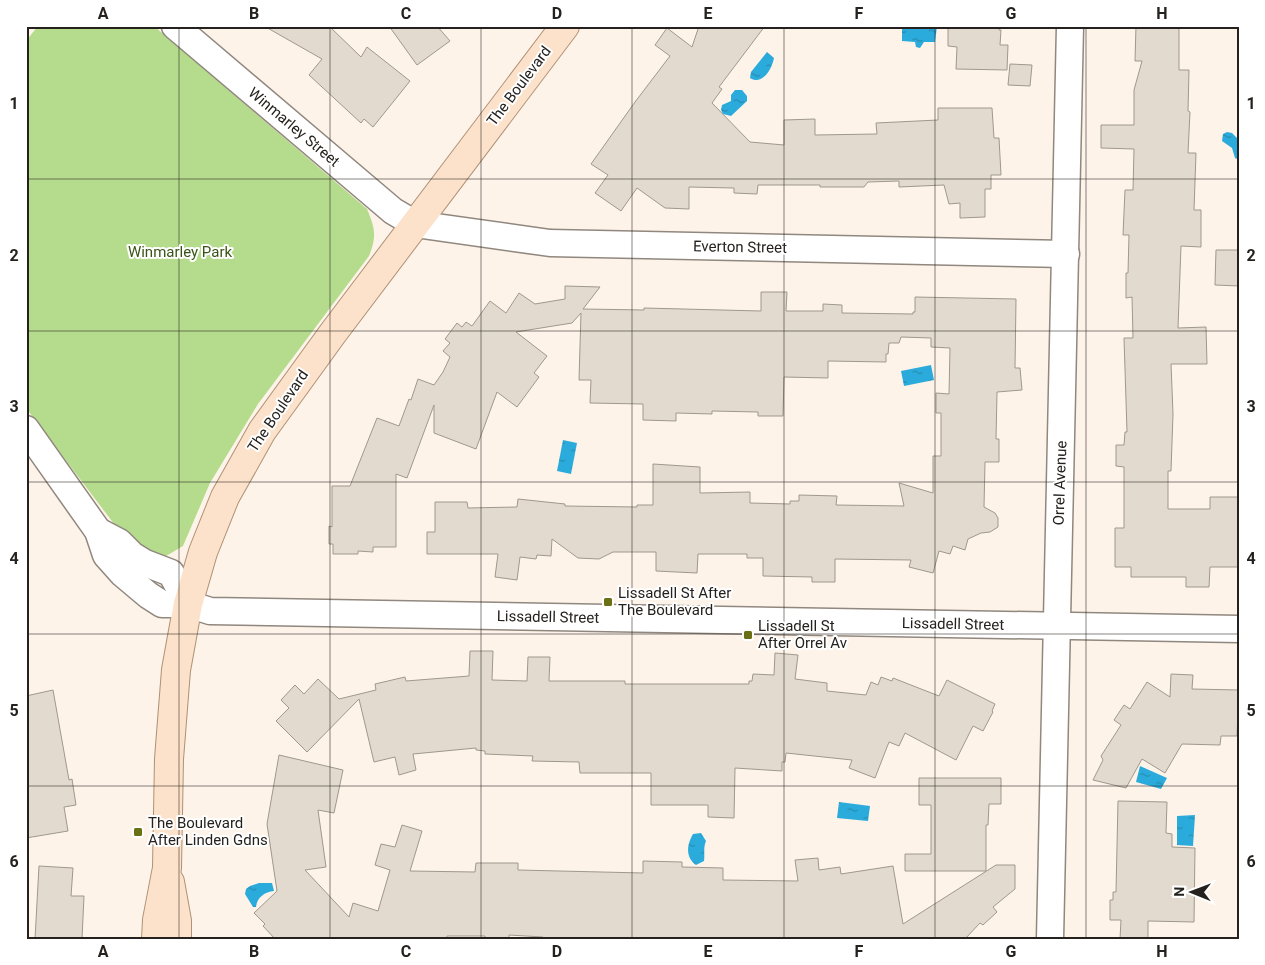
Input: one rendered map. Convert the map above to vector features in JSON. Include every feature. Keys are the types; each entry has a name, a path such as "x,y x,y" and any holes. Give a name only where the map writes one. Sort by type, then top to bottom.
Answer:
{"main road":[{"name":"The Boulevard","path":"156,939 157,920 167,868 169,760 176,670 188,604 203,552 225,497 262,431 333,333 565,26"},
{"name":"The Boulevard","path":"167,868 177,921 177,939"}],"street":[{"name":"Winmarley Street","path":"175,26 393,211 415,224"},
{"name":"Orrel Avenue","path":"1050,939 1070,26"},
{"name":"Everton Street","path":"415,224 550,243 1066,254"},
{"name":"Lissadell Street","path":"26,429 98,531 106,555 123,574 162,604 188,604 210,610 1239,628"}],"green space":[{"name":"Winmarley Park","path":"38,26 154,26 367,209 372,222 374,237 369,256 258,404 210,483 183,546 166,556 154,557 124,537 26,408 26,41"}],"water":[{"path":"902,26 937,26 935,42 924,42 920,48 916,47 915,42 902,41"},
{"path":"767,52 774,58 769,71 759,80 750,78 751,72"},
{"path":"735,90 742,90 747,96 747,101 731,116 723,114 721,110 722,105 731,101 731,95"},
{"path":"1227,132 1232,133 1239,140 1239,160 1235,158 1232,148 1222,141 1223,134"},
{"path":"931,365 934,380 904,386 901,371"},
{"path":"563,440 577,443 571,474 557,471"},
{"path":"1140,766 1167,778 1161,789 1136,782"},
{"path":"839,802 870,806 868,821 837,818"},
{"path":"1195,815 1193,846 1177,845 1177,816"},
{"path":"701,833 706,841 704,861 696,865 690,858 688,846 693,834"},
{"path":"259,883 272,883 274,891 262,896 258,900 256,907 253,907 245,894 246,889"}],"building":[{"path":"264,26 329,26 361,57 367,47 410,81 373,127 364,119 361,123 309,75 322,59"},
{"path":"389,26 437,26 450,41 417,65"},
{"path":"699,26 765,26 719,87 722,89 712,103 750,142 784,145 784,120 815,119 815,135 877,134 876,123 938,120 938,108 992,108 994,138 999,138 1001,175 991,175 991,189 985,189 985,217 960,218 960,203 949,204 944,185 899,187 899,181 868,182 864,187 758,185 757,194 734,193 734,188 689,187 689,209 665,208 637,188 621,211 595,193 608,175 591,164 670,56 655,45 667,28 692,47"},
{"path":"948,26 999,26 999,30 1001,30 1000,45 1008,45 1007,70 956,69 957,47 948,46"},
{"path":"1136,26 1179,26 1179,70 1189,70 1188,111 1190,112 1188,153 1196,153 1194,210 1201,210 1201,247 1181,246 1178,328 1206,327 1207,364 1171,364 1173,414 1171,471 1168,471 1168,509 1210,509 1210,497 1239,497 1239,567 1210,567 1209,587 1186,587 1186,577 1131,577 1131,567 1115,567 1115,528 1124,528 1124,467 1116,466 1116,445 1124,445 1125,432 1127,432 1124,338 1133,338 1132,297 1126,298 1129,235 1123,235 1125,190 1133,190 1134,149 1101,148 1101,125 1134,125 1134,90 1142,61 1135,61"},
{"path":"1010,64 1032,65 1030,86 1008,85"},
{"path":"1216,250 1239,250 1239,286 1215,285"},
{"path":"565,286 600,287 583,309 644,310 644,308 761,311 761,292 787,292 786,311 823,311 823,304 842,305 842,313 913,314 915,312 915,297 1016,299 1015,368 1020,368 1022,390 997,392 996,439 999,439 999,462 985,462 984,507 995,513 998,518 998,527 990,532 981,533 968,539 965,550 953,546 950,554 939,551 933,573 909,567 911,560 835,559 835,582 812,582 812,577 763,576 763,558 747,558 747,554 698,554 697,573 656,571 656,552 613,552 599,559 578,558 552,539 551,556 537,555 536,559 520,557 517,580 495,577 498,554 427,554 427,532 435,532 435,502 467,502 468,508 517,507 518,499 565,504 565,506 637,507 637,505 653,505 653,464 700,467 700,493 750,492 750,503 790,504 790,501 799,501 799,495 837,496 836,505 904,506 899,483 933,493 933,456 941,456 941,413 936,413 936,393 949,394 950,348 931,347 931,338 901,337 899,343 889,343 886,362 828,361 828,378 784,377 783,416 758,416 758,412 712,411 712,414 676,413 676,421 643,420 643,404 590,403 591,380 579,380 581,313 572,323 516,332 547,356 534,373 539,377 517,407 497,392 476,449 434,433 434,405 407,478 396,474 396,547 373,547 373,552 358,551 358,554 333,554 333,544 329,544 329,526 332,527 332,486 350,486 377,418 399,426 418,379 434,385 450,357 443,351 450,343 445,339 457,323 462,327 466,322 472,326 490,301 506,313 519,293 535,304 565,299"},
{"path":"470,651 493,651 492,680 527,681 528,657 550,657 549,681 625,681 625,684 749,684 749,681 752,681 753,674 774,675 775,653 798,655 795,679 827,683 827,691 866,695 871,682 878,685 881,677 892,681 893,678 939,696 947,680 995,704 983,731 973,726 956,760 905,733 899,746 889,742 875,778 849,768 852,760 786,753 785,762 782,762 782,771 735,768 734,818 708,817 708,805 651,805 651,773 580,773 579,762 532,761 533,756 485,754 485,751 476,750 476,748 413,754 416,770 399,775 395,757 374,762 359,699 307,752 276,721 289,708 281,700 295,685 304,694 318,679 339,699 376,690 375,684 405,677 406,681 469,676"},
{"path":"1171,674 1193,675 1192,689 1239,690 1237,736 1221,736 1220,745 1182,744 1165,773 1142,759 1126,788 1093,780 1103,760 1101,756 1121,725 1114,720 1124,705 1130,709 1147,682 1170,697"},
{"path":"53,690 69,780 72,779 76,805 64,807 68,831 26,838 26,696"},
{"path":"279,755 343,770 334,813 318,810 326,867 305,870 349,917 353,903 378,911 390,870 375,865 381,844 395,847 402,825 422,831 410,871 475,872 476,863 518,863 518,870 643,873 643,861 682,862 682,867 723,868 723,880 798,881 795,860 818,858 819,870 840,867 841,874 893,866 903,924 996,865 1015,865 1015,889 993,907 997,912 983,925 980,923 965,939 543,939 543,937 509,935 509,939 485,939 485,936 447,936 447,939 275,939 263,926 265,924 254,913 277,891 267,824"},
{"path":"919,778 1001,778 1001,804 989,804 988,825 986,825 986,871 905,871 905,854 931,854 931,805 919,805"},
{"path":"1118,801 1167,802 1166,833 1172,834 1172,847 1195,848 1194,922 1148,921 1148,939 1120,939 1121,920 1110,920 1110,900 1113,900 1113,892 1116,892"},
{"path":"39,866 73,868 71,896 84,896 82,939 35,939"}],"place":[{"name":"Lissadell St After The Boulevard","path":"608,602"},
{"name":"Lissadell St After Orrel Av","path":"748,635"},
{"name":"The Boulevard After Linden Gdns","path":"138,832"}]}
